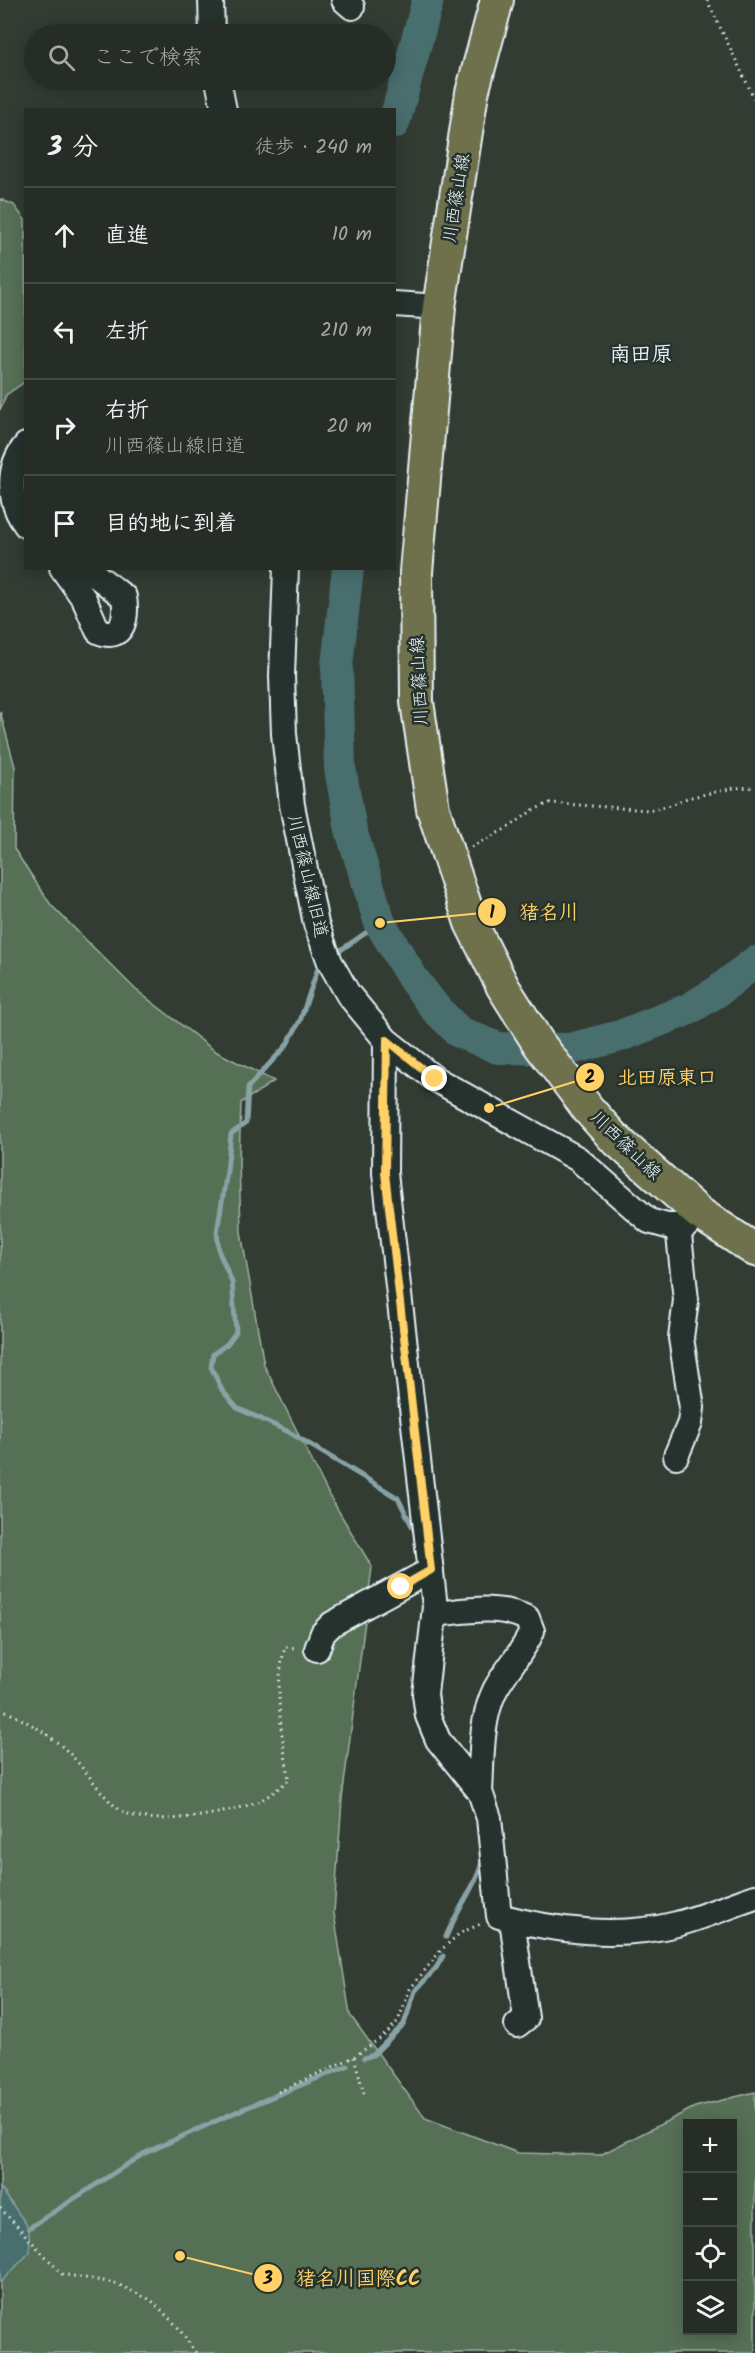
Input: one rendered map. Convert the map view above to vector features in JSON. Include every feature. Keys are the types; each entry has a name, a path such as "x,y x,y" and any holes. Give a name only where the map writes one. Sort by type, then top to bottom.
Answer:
{"main road":[{"name":"川西篠山線","path":"497,0 414,305 417,702 433,808 471,923 504,987 539,1044 588,1109 688,1220 755,1250"}],"street":[{"path":"211,0 212,24"},
{"path":"221,90 224,108"},
{"path":"24,447 17,454 12,481 12,498 24,523"},
{"path":"63,570 84,599 98,631 106,634 115,633 123,626 126,610 124,597 89,570"},
{"name":"川西篠山線旧道","path":"286,570 282,676 284,734 292,805 302,866 316,924 330,962 348,994 387,1040 435,1079 578,1159 650,1221 667,1226 688,1220"},
{"path":"387,1040 385,1173 425,1574 434,1614 426,1694 428,1716 438,1740 480,1792 489,1818 526,2018 517,2025"},
{"path":"676,1456 690,1423 692,1408 681,1338 686,1300 688,1220"},
{"path":"316,1649 323,1633 332,1624 425,1574"},
{"path":"434,1614 494,1609 527,1618 532,1631 525,1648 494,1691 484,1725 480,1792"},
{"path":"506,1918 548,1928 587,1933 638,1929 676,1924 755,1897"}],"path":[{"path":"707,0 755,100"},
{"path":"470,848 511,826 533,810 550,803 649,810 671,805 687,798 734,788 755,787"},
{"path":"0,1708 41,1728 68,1752 118,1810 142,1818 168,1819 219,1815 262,1799 289,1780 278,1703 278,1672 285,1647 316,1649"},
{"path":"278,2092 354,2057 386,2034 398,2020 410,1989 441,1950 460,1933 506,1918"},
{"path":"354,2057 364,2093"},
{"path":"0,2208 62,2274 115,2283 151,2300 177,2326 196,2353"}],"green space":[{"path":"0,199 14,205 24,219 24,382 6,395 0,410"},
{"path":"0,711 15,767 14,849 51,905 135,989 215,1051 274,1081 241,1103 239,1161 241,1232 264,1365 329,1495 372,1567 342,1799 334,1913 350,2015 425,2118 518,2153 600,2155 695,2107 755,2092 755,2353 0,2353"}],"water":[{"path":"0,2187 29,2228 30,2252 0,2283"}],"waterway":[{"path":"396,116 428,0"},
{"path":"348,570 337,665 340,768 351,830 380,923 413,979 436,1009 459,1032 498,1048 570,1049 620,1036 689,1009 718,991 755,962"},
{"path":"335,954 380,923"},
{"path":"322,963 319,965 300,1021 286,1046 248,1087 246,1123 231,1134 217,1232 219,1252 232,1282 236,1332 227,1344 213,1354 211,1367 222,1390 237,1408 289,1432 398,1498 417,1536"},
{"path":"446,1937 477,1876 483,1857"},
{"path":"364,2058 373,2055 404,2024 415,1991 436,1968 443,1956"},
{"path":"29,2228 143,2154 238,2111 347,2066"}],"place":[{"name":"猪名川","path":"380,923"},
{"name":"北田原東口","path":"489,1108"},
{"name":"猪名川国際CC","path":"180,2256"}],"district":[{"name":"南田原","path":"641,354"}],"route":[{"path":"401,1587 431,1570 385,1173 387,1040 435,1079"}]}
